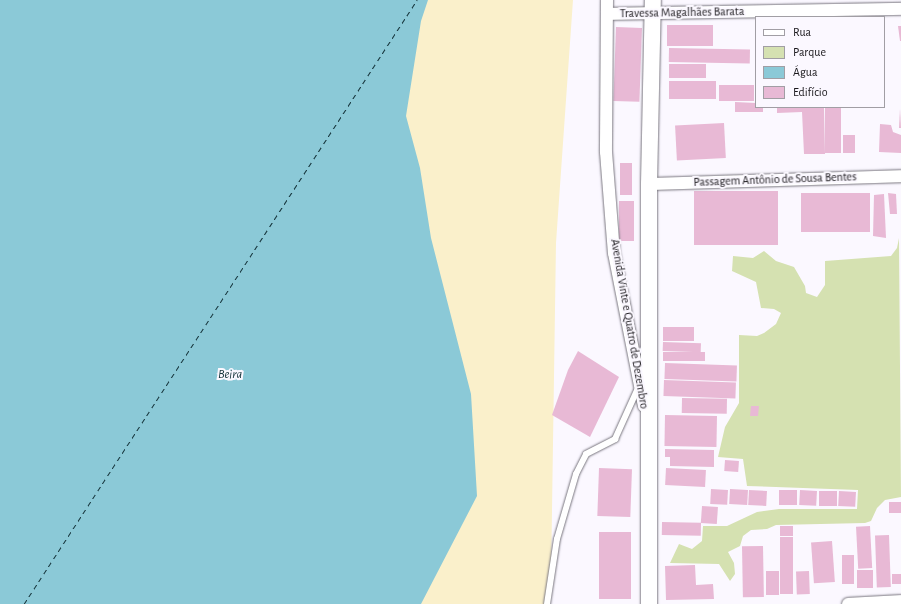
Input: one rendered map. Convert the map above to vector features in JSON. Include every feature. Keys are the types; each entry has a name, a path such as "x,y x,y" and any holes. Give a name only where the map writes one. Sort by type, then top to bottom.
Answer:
{"street":[{"name":"Avenida Vinte e Quatro de Dezembro","path":"607,0 606,152 614,246 649,431"},
{"name":"Avenida Vinte e Quatro de Dezembro","path":"649,604 649,184 653,8"},
{"name":"Travessa Magalhães Barata","path":"607,14 653,8 901,9"},
{"name":"Passagem Antônio de Sousa Bentes","path":"649,184 901,176"},
{"path":"848,604 901,601"}],"lane":[{"path":"547,604 557,539 576,474 586,454 615,439 640,385"}],"green space":[{"path":"899,238 901,497 885,500 877,508 871,521 865,523 776,525 767,529 751,530 743,536 740,546 728,552 734,563 735,574 730,581 719,564 670,563 679,544 692,549 702,541 703,526 727,526 757,512 779,509 857,509 858,490 747,486 743,459 718,457 725,427 739,403 739,335 757,336 764,333 776,324 781,313 774,309 761,308 756,282 732,271 733,256 753,258 764,251 776,261 794,267 805,286 806,293 817,297 825,285 825,261 891,256 897,248"}],"sand":[{"path":"420,0 573,0 556,243 551,578 548,604 393,604 389,119"}],"water":[{"name":"Beira","path":"0,0 428,0 421,21 406,116 420,168 431,238 471,394 477,496 421,604 0,604"}],"building":[{"path":"667,25 713,25 713,46 667,46"},
{"path":"898,26 901,26 901,41 900,41"},
{"path":"616,27 642,28 639,102 613,101"},
{"path":"669,48 750,49 750,63 669,62"},
{"path":"669,64 706,64 706,78 669,78"},
{"path":"669,81 716,81 716,99 669,99"},
{"path":"719,85 754,85 754,101 719,101"},
{"path":"735,102 755,103 755,108 763,108 763,112 735,112"},
{"path":"777,108 824,108 825,154 804,154 802,112 777,113"},
{"path":"825,108 841,108 841,153 825,153"},
{"path":"900,109 901,128 899,128"},
{"path":"724,123 726,158 677,161 675,126"},
{"path":"880,124 891,125 893,132 901,135 901,153 879,152"},
{"path":"843,135 855,135 855,153 843,153"},
{"path":"620,163 632,163 632,195 620,195"},
{"path":"694,191 778,191 778,245 694,245"},
{"path":"801,193 870,193 870,232 801,232"},
{"path":"888,193 896,194 897,214 890,214"},
{"path":"884,194 886,238 873,236 874,195"},
{"path":"619,201 634,201 634,241 619,241"},
{"path":"663,327 694,327 694,341 663,341"},
{"path":"663,342 701,343 701,352 663,351"},
{"path":"578,351 619,377 590,437 552,415 568,370"},
{"path":"663,352 705,352 705,361 663,361"},
{"path":"665,363 737,366 736,382 664,379"},
{"path":"664,380 736,383 735,399 663,396"},
{"path":"682,398 727,399 727,414 682,413"},
{"path":"751,406 759,406 758,416 750,416"},
{"path":"665,415 717,416 716,447 664,446"},
{"path":"665,449 714,450 714,467 670,466 670,457 665,457"},
{"path":"725,460 739,461 738,472 724,471"},
{"path":"599,468 632,469 630,517 597,516"},
{"path":"666,468 706,470 705,487 665,485"},
{"path":"711,489 728,490 727,505 710,504"},
{"path":"730,489 748,490 747,505 729,504"},
{"path":"749,490 767,491 766,506 748,505"},
{"path":"779,490 797,490 797,505 779,505"},
{"path":"800,490 817,491 816,506 799,505"},
{"path":"819,491 837,491 837,506 819,506"},
{"path":"839,491 856,492 855,507 838,506"},
{"path":"889,502 901,502 901,513 889,513"},
{"path":"702,506 718,507 717,524 701,523"},
{"path":"662,522 701,523 701,536 662,535"},
{"path":"780,526 793,526 793,536 780,536"},
{"path":"870,526 872,568 858,569 856,527"},
{"path":"599,532 631,532 631,599 599,599"},
{"path":"875,535 889,535 891,587 877,587"},
{"path":"780,537 793,537 793,594 780,594"},
{"path":"832,541 835,582 814,583 811,542"},
{"path":"742,546 763,546 764,597 743,597"},
{"path":"842,555 854,555 854,584 842,584"},
{"path":"695,565 696,585 713,584 714,599 666,600 665,566"},
{"path":"857,570 873,570 873,588 857,588"},
{"path":"766,571 779,571 779,595 766,595"},
{"path":"796,571 809,571 810,594 797,594"},
{"path":"892,574 901,574 901,584 892,584"}],"ferry route":[{"path":"24,604 417,0"}]}
